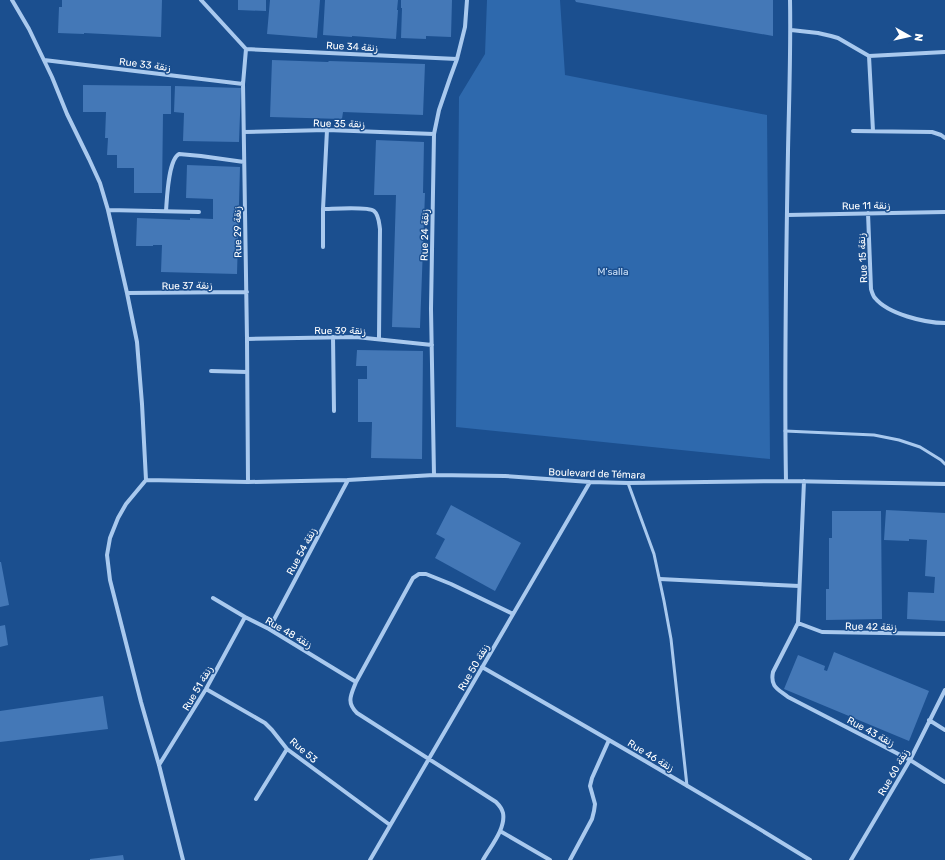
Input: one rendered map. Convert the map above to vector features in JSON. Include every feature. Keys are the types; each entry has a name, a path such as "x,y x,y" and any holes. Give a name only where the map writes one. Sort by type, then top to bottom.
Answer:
{"street":[{"path":"12,0 29,29 44,60 67,114 100,183 108,210 137,342 146,480 126,504 118,518 110,538 107,555 110,580 183,860"},
{"path":"201,0 246,49"},
{"name":"Rue 24 زنقة","path":"434,475 431,309 434,134 439,110 457,59 465,27 467,0"},
{"path":"786,481 785,431 787,215 791,30 790,0"},
{"path":"791,30 831,36 869,56 945,52"},
{"name":"Rue 34 زنقة","path":"246,49 457,59"},
{"name":"Rue 29 زنقة","path":"246,49 243,84 247,292 248,482"},
{"path":"869,56 873,131"},
{"name":"Rue 33 زنقة","path":"44,60 243,84"},
{"path":"323,247 323,209 327,130"},
{"name":"Rue 35 زنقة","path":"244,132 327,130 434,134"},
{"path":"853,131 932,132 945,138"},
{"path":"166,211 171,168 176,156 179,154 244,162"},
{"path":"323,209 370,210 377,215 380,229 379,339"},
{"path":"108,210 199,212"},
{"name":"Rue 11 زنقة","path":"787,215 945,212"},
{"name":"Rue 15 زنقة","path":"868,213 871,290 875,297 882,304 907,316 920,320 945,323"},
{"name":"Rue 37 زنقة","path":"127,293 247,292"},
{"path":"333,338 334,411"},
{"name":"Rue 39 زنقة","path":"247,339 356,338 432,345"},
{"path":"212,371 247,372"},
{"name":"Boulevard de Témara","path":"146,480 248,482 348,480 434,475 505,476 628,483 804,481 945,484"},
{"name":"Rue 54 زنقة","path":"269,629 348,480"},
{"path":"798,624 804,481"},
{"name":"Rue 50 زنقة","path":"370,860 590,482"},
{"path":"482,860 500,831 503,822 503,812 496,802 357,713 351,707 350,701 356,682 413,578 419,574 426,574 452,584 513,614"},
{"path":"660,579 799,586"},
{"name":"Rue 48 زنقة","path":"212,598 269,629 356,682"},
{"name":"Rue 51 زنقة","path":"159,765 206,690 245,617"},
{"name":"Rue 42 زنقة","path":"798,624 822,632 945,634"},
{"name":"Rue 43 زنقة","path":"798,624 772,672 771,678 774,686 788,697 910,760 945,782"},
{"name":"Rue 46 زنقة","path":"482,667 609,740 810,860"},
{"name":"Rue 53","path":"206,690 265,723 287,749 390,825"},
{"name":"Rue 60 زنقة","path":"851,860 910,760 945,690"},
{"path":"929,720 945,730"},
{"path":"570,860 592,819 595,804 590,786 592,778 609,740"},
{"path":"256,799 287,749"},
{"path":"500,831 550,860"}],"lane":[{"path":"785,431 874,435 893,438 920,447 945,464"},
{"path":"628,483 654,554 660,579 671,639 687,786"}],"green space":[{"name":"M'salla","path":"487,0 560,0 565,75 767,115 770,459 456,427 459,97 485,54"}],"building":[{"path":"62,0 162,0 161,37 58,33 59,7 62,7"},
{"path":"238,0 266,0 266,11 238,10"},
{"path":"270,0 320,0 317,38 267,34"},
{"path":"325,0 398,0 396,39 323,35"},
{"path":"401,0 452,0 451,37 426,36 426,39 401,38"},
{"path":"575,0 773,0 773,36 576,2"},
{"path":"272,60 425,64 423,115 343,112 342,119 270,117"},
{"path":"83,85 171,86 171,114 163,114 162,193 134,193 134,168 117,168 117,155 107,155 108,138 105,138 106,112 83,112"},
{"path":"175,86 241,88 239,142 183,141 184,113 174,112"},
{"path":"376,140 424,142 423,193 425,193 420,328 392,327 396,195 374,195"},
{"path":"187,165 240,167 237,274 161,272 162,245 136,246 137,218 190,220 190,218 213,219 213,199 186,198"},
{"path":"357,350 423,351 422,459 371,458 372,422 358,422 358,379 367,379 367,366 356,366"},
{"path":"451,505 521,543 495,591 435,558 445,539 436,534"},
{"path":"886,510 945,513 945,621 907,619 908,592 934,593 935,577 925,576 927,540 884,540"},
{"path":"832,511 881,511 882,619 826,620 826,589 829,589 829,538 832,538"},
{"path":"0,562 9,605 0,607"},
{"path":"5,625 8,645 0,647 0,626"},
{"path":"834,652 929,691 909,741 784,689 798,655 825,666 824,670 827,671"},
{"path":"103,696 108,729 0,742 0,711"},
{"path":"123,855 124,860 90,860 90,859"}]}
